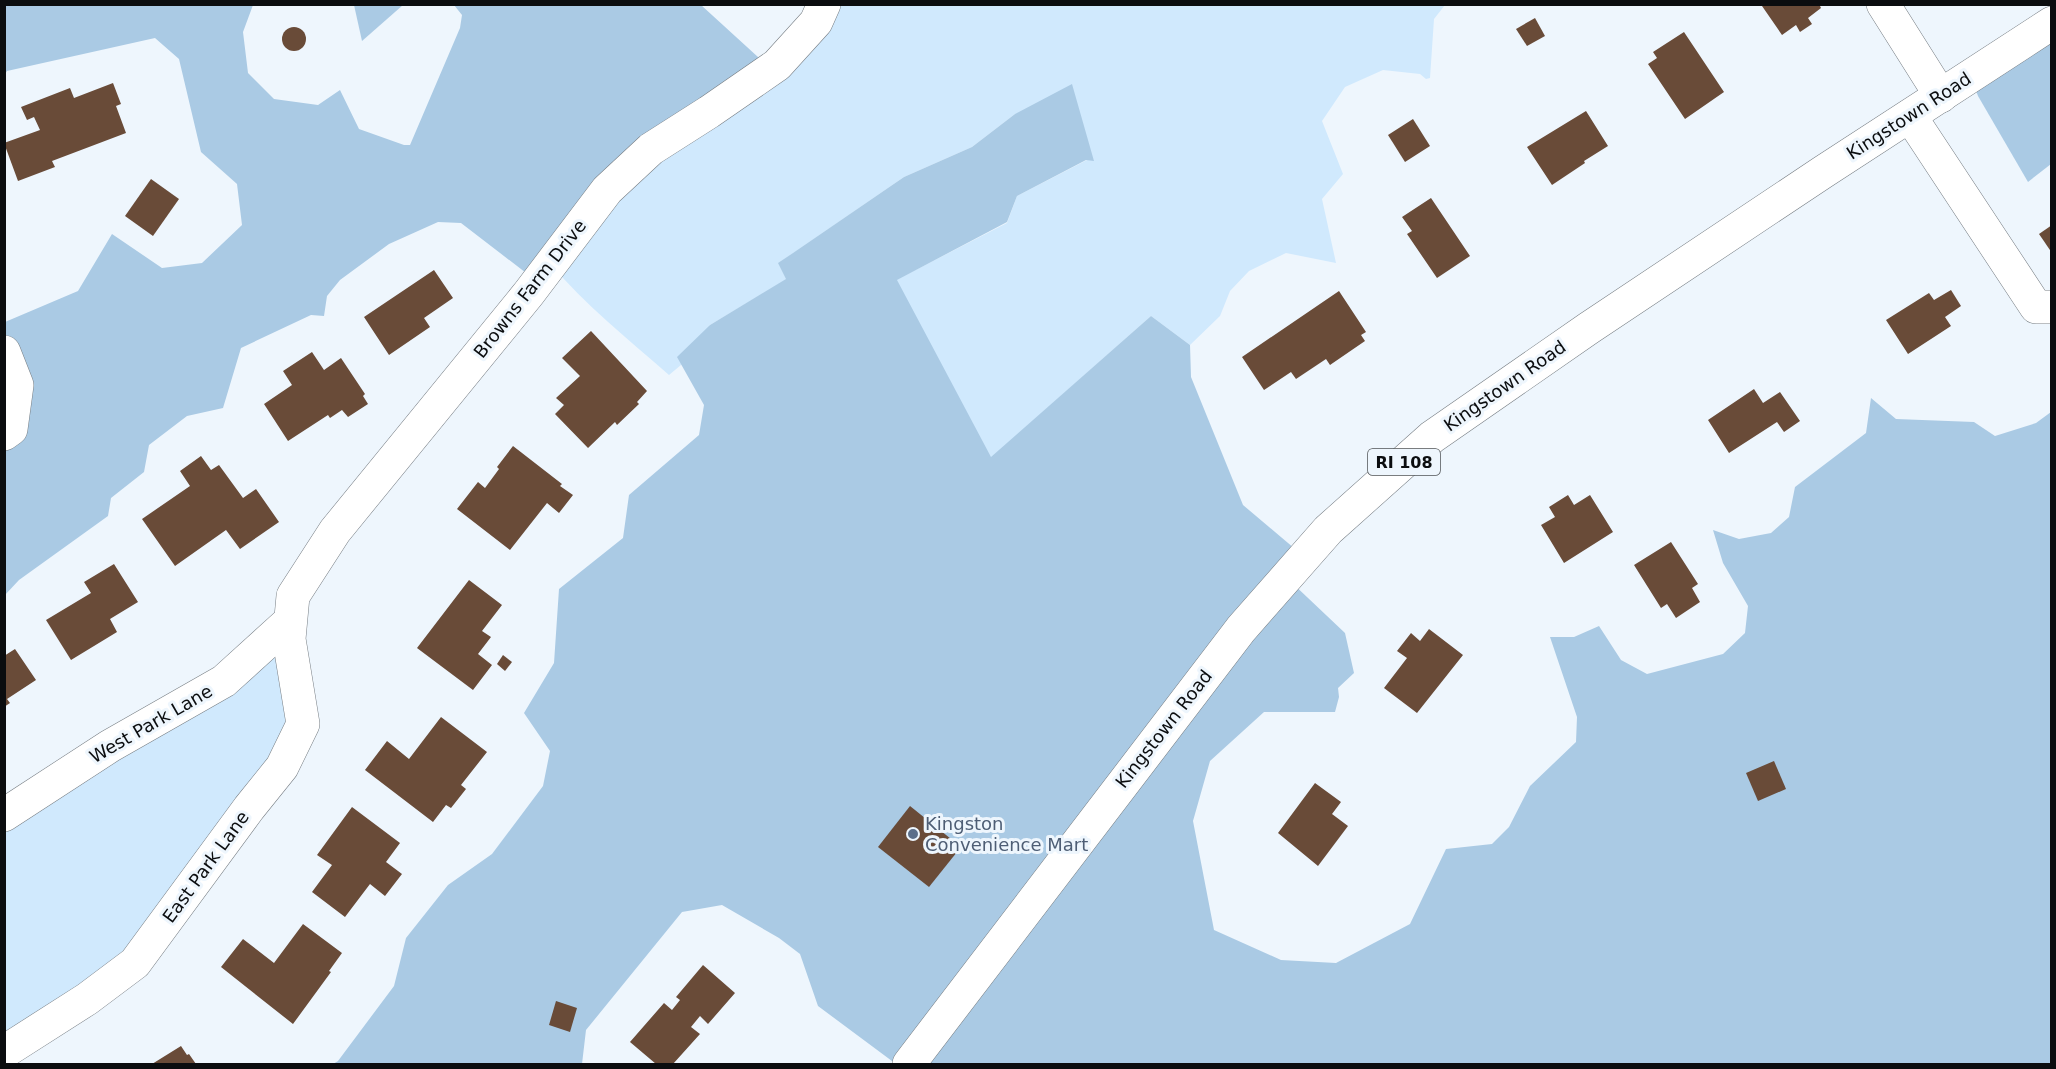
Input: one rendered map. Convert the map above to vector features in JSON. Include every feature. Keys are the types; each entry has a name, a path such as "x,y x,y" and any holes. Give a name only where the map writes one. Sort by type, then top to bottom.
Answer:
{"street":[{"name":"Browns Farm Drive","path":"289,622 293,596 335,531 529,293 607,190 651,148 710,112 777,65 816,22 825,4"},
{"path":"1883,4 1941,96"},
{"name":"Kingstown Road","path":"909,1065 1241,629 1328,530 1432,437 1589,328 2052,23"},
{"path":"1910,116 2036,307 2052,307"},
{"path":"4,351 17,385 11,429 4,434"},
{"name":"West Park Lane","path":"4,816 110,746 224,681 289,622"},
{"name":"East Park Lane","path":"4,1052 87,999 135,963 282,767 303,724 288,639 289,622"}],"shaded area":[{"path":"5,5 253,5 243,32 248,73 274,99 318,105 340,90 359,129 404,145 410,145 460,28 462,15 454,5 701,5 769,67 530,276 461,223 438,222 389,244 340,280 327,296 324,316 311,315 241,348 223,408 187,416 149,445 144,472 111,498 108,516 19,580 5,595 5,322 78,291 112,234 162,268 202,263 242,225 237,184 201,152 179,59 155,38 7,71 5,74"},
{"path":"354,5 403,5 362,41"},
{"path":"827,5 1445,5 1434,19 1430,78 1426,79 1420,74 1383,70 1345,87 1322,121 1343,174 1322,199 1336,263 1286,253 1249,271 1230,291 1220,316 1190,345 1151,316 991,458 896,280 1007,223 1017,196 1087,160 1094,160 1015,114 972,147 904,177 779,263 787,279 710,325 681,365 669,375 592,307 550,263"},
{"path":"2051,21 2051,164 2028,182 1978,96 1970,75"},
{"path":"1072,84 1094,161 1086,160 1017,196 1007,222 897,280 991,457 1151,316 1190,345 1191,377 1243,505 1301,554 1289,580 1345,633 1354,673 1338,688 1339,697 1335,712 1264,712 1210,761 1193,821 1214,930 1281,960 1336,963 1410,924 1446,849 1492,844 1509,827 1530,786 1576,742 1577,717 1550,637 1574,637 1599,626 1621,660 1647,674 1723,654 1745,633 1748,606 1723,563 1713,530 1739,539 1771,533 1789,517 1795,487 1866,433 1871,398 1896,419 1974,422 1995,436 2036,423 2051,412 2051,1064 896,1064 818,1006 800,954 779,938 722,905 682,912 586,1030 582,1064 333,1064 338,1061 394,986 406,938 448,885 492,854 543,786 550,751 524,713 554,663 559,589 623,538 629,495 699,435 704,405 677,357 710,325 786,279 778,263 904,177 972,147 1015,114"},
{"path":"289,622 303,724 177,908 5,1052 5,815"}],"building":[{"path":"1764,4 1822,4 1821,8 1808,18 1812,24 1800,32 1796,25 1782,35 1762,6"},
{"path":"1535,18 1545,36 1527,46 1516,29"},
{"path":"294,27 303,30 306,39 303,48 294,51 285,48 282,39 285,30"},
{"path":"1684,32 1724,92 1685,119 1648,64 1657,58 1653,52"},
{"path":"113,83 121,104 116,106 126,133 52,161 55,167 18,181 4,143 40,130 34,117 27,120 21,107 70,88 74,98"},
{"path":"1586,111 1608,146 1552,185 1527,147"},
{"path":"1413,119 1430,146 1405,162 1388,135"},
{"path":"151,179 179,199 153,236 125,216"},
{"path":"1431,198 1470,256 1437,278 1407,234 1412,231 1402,217"},
{"path":"2052,225 2052,253 2039,234"},
{"path":"434,270 453,298 424,318 430,327 389,355 364,317"},
{"path":"1951,290 1961,306 1945,317 1951,326 1908,354 1886,320 1929,293 1934,300"},
{"path":"1339,291 1366,332 1361,335 1365,341 1330,365 1326,359 1296,379 1291,372 1264,390 1242,357"},
{"path":"591,331 647,391 637,402 639,404 617,425 615,422 588,448 555,414 564,405 556,398 580,376 562,358"},
{"path":"312,352 324,370 341,358 365,394 363,396 368,404 348,417 342,410 330,418 328,415 288,441 264,404 292,385 283,371"},
{"path":"1754,389 1763,403 1780,392 1800,421 1784,432 1777,422 1729,453 1708,420"},
{"path":"513,446 573,495 559,513 547,503 510,550 457,509 478,482 485,488"},
{"path":"201,456 211,470 219,465 243,498 256,489 279,522 240,549 226,530 175,566 142,519 190,486 180,471"},
{"path":"1568,495 1574,505 1590,495 1613,532 1564,563 1541,525 1555,517 1549,507"},
{"path":"1671,542 1698,584 1692,588 1700,602 1676,618 1667,604 1661,608 1634,565"},
{"path":"114,564 138,602 110,619 117,632 71,660 46,620 91,593 84,582"},
{"path":"469,580 502,605 482,631 491,637 478,654 492,665 473,690 417,648"},
{"path":"1429,629 1463,655 1417,713 1384,688 1407,658 1397,651 1411,633 1420,641"},
{"path":"15,649 36,680 7,699 10,703 4,707 4,656"},
{"path":"503,655 512,662 505,671 497,664"},
{"path":"441,717 487,752 461,785 466,789 451,808 446,805 433,822 365,770 387,741 409,759"},
{"path":"1774,761 1786,789 1758,801 1746,773"},
{"path":"1315,783 1341,802 1332,814 1348,826 1318,866 1278,833"},
{"path":"910,806 961,847 929,887 878,847"},
{"path":"352,807 400,843 386,862 402,874 385,896 370,884 345,917 312,892 332,865 317,855"},
{"path":"303,924 342,953 293,1024 221,967 243,939 274,963"},
{"path":"703,965 735,993 708,1024 700,1016 691,1027 700,1034 673,1064 656,1064 630,1042 664,1003 672,1010 680,1000 676,997"},
{"path":"556,1001 577,1008 570,1032 549,1025"},
{"path":"181,1046 196,1064 152,1064"}],"place":[{"name":"Kingston Convenience Mart","path":"913,834"}]}
